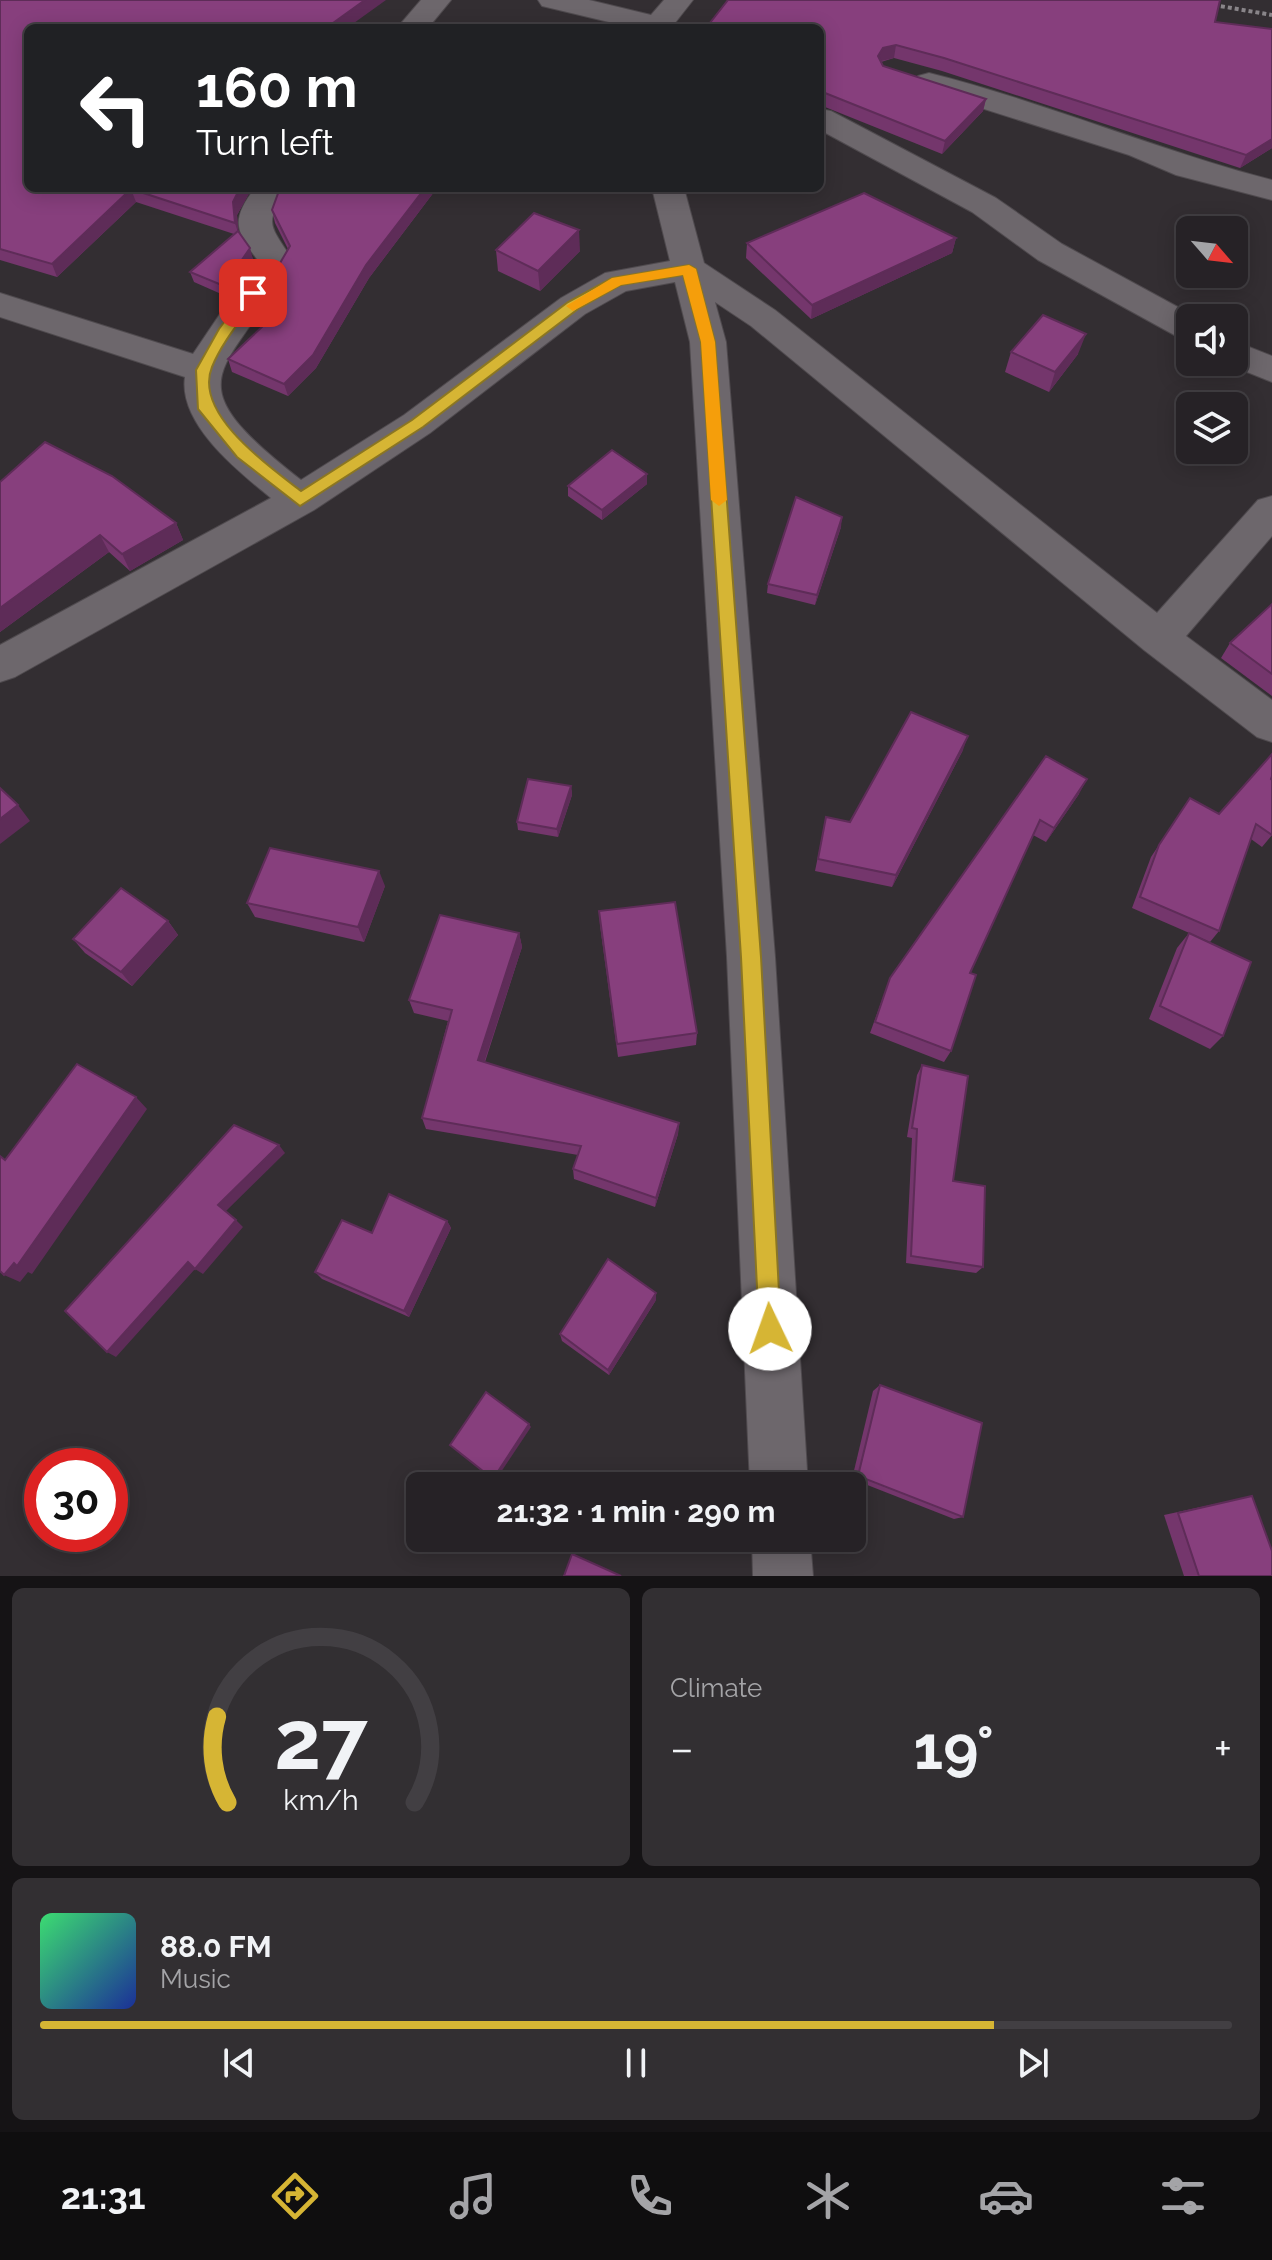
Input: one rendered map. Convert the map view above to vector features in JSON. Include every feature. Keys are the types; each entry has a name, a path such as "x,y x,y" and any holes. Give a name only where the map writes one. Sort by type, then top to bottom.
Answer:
{"street":[{"path":"416,24 437,0"},
{"path":"552,0 647,24"},
{"path":"661,24 679,0"},
{"path":"907,75 1140,148 1187,168 1272,190"},
{"path":"824,120 984,205 1050,252 1176,321"},
{"path":"269,192 255,212 252,225 257,240 274,258 267,274 224,333 203,370 206,409 243,453 300,500"},
{"path":"669,192 708,342 751,957 778,1472"},
{"path":"0,665 300,500 417,424 573,306 617,281 689,269 763,318 1159,638 1272,724"},
{"path":"0,305 203,370"},
{"path":"1248,359 1272,370"},
{"path":"1159,638 1272,510"},
{"path":"782,1552 783,1576"}],"path":[{"path":"1205,3 1272,15"}],"building":[{"path":"0,0 365,0 332,24 24,24 24,192 128,192 52,264 0,249"},
{"path":"728,0 1220,0 1215,22 1272,29 1272,139 1246,155 944,58 896,45 883,48 878,56 883,66 986,99 945,141 824,93 824,24 709,24"},
{"path":"140,192 238,192 233,202 235,223"},
{"path":"279,192 422,192 366,265 313,355 284,384 228,359 281,309 259,299 290,246 272,210"},
{"path":"864,193 956,238 812,305 747,243"},
{"path":"534,213 579,230 538,271 496,250"},
{"path":"238,231 250,248 224,286 190,272"},
{"path":"1043,315 1086,334 1055,372 1011,352"},
{"path":"45,442 112,476 176,523 122,554 100,535 0,608 0,482"},
{"path":"612,450 647,474 602,510 568,486"},
{"path":"796,497 842,517 817,595 768,584"},
{"path":"1272,604 1272,674 1230,643"},
{"path":"911,712 968,736 896,875 818,859 826,817 850,822"},
{"path":"1272,754 1272,835 1256,824 1219,931 1140,897 1159,845 1190,798 1219,814"},
{"path":"1046,756 1087,779 1054,828 1040,820 970,973 976,975 951,1051 875,1022 890,978"},
{"path":"528,779 571,786 557,829 517,822"},
{"path":"0,788 18,805 0,819"},
{"path":"270,848 379,871 358,927 247,903"},
{"path":"121,888 168,921 121,972 73,939"},
{"path":"675,902 697,1033 617,1044 599,911"},
{"path":"440,915 519,933 478,1060 679,1123 656,1198 573,1169 581,1146 422,1118 452,1010 409,1000"},
{"path":"1189,933 1251,962 1223,1036 1160,1006"},
{"path":"77,1064 136,1097 17,1266 14,1263 4,1275 0,1271 0,1156 5,1160"},
{"path":"922,1065 968,1076 953,1181 985,1186 983,1267 911,1256 917,1129 912,1128"},
{"path":"234,1125 279,1145 218,1205 236,1220 195,1269 188,1262 107,1352 65,1311"},
{"path":"389,1194 447,1221 404,1311 315,1272 342,1220 372,1233"},
{"path":"608,1259 656,1293 608,1370 560,1334"},
{"path":"880,1385 982,1423 963,1517 866,1479 866,1472 859,1472"},
{"path":"486,1392 529,1424 498,1472 484,1472 450,1445"},
{"path":"1252,1496 1272,1551 1272,1576 1199,1576 1178,1513"},
{"path":"572,1554 621,1576 564,1576"}],"slow traffic":[{"path":"573,306 617,281 689,269 708,342 719,500"}],"route":[{"path":"253,293 224,333 203,370 206,409 243,453 300,500 417,424 573,306 617,281 689,269 708,342 751,957 770,1329"}]}
